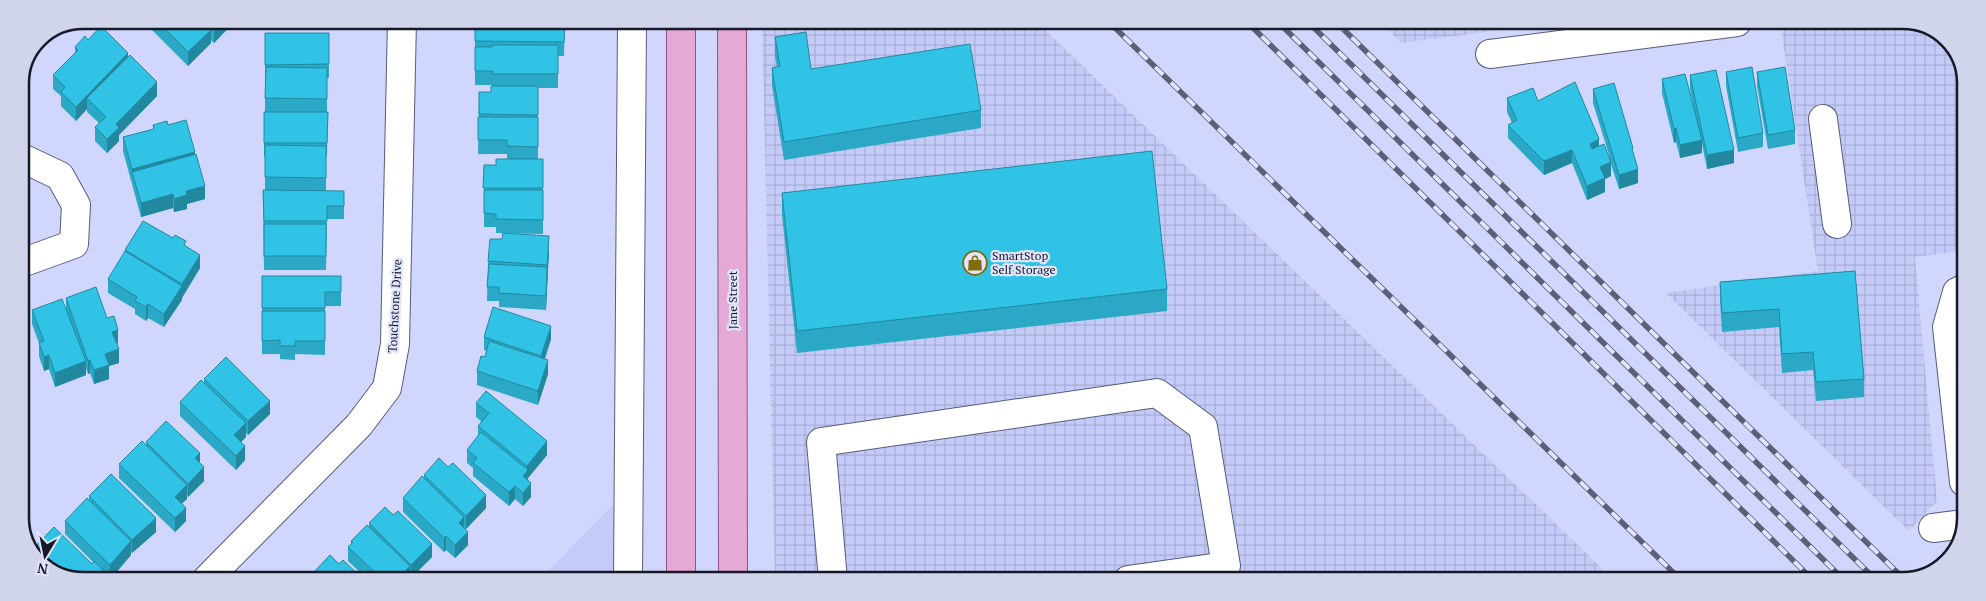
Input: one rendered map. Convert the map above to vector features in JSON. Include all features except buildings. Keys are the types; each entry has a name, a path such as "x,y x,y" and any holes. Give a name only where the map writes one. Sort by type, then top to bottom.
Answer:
{"main road":[{"path":"681,29 681,572"},
{"name":"Jane Street","path":"732,29 733,572"}],"street":[{"name":"Touchstone Drive","path":"214,572 359,425 387,388 396,344 402,29"},
{"path":"628,572 632,29"},
{"path":"1490,54 1683,29"},
{"path":"1823,119 1837,224"},
{"path":"29,161 60,176 76,205 74,244 29,260"},
{"path":"1957,292 1947,327 1957,418"},
{"path":"832,572 821,442 1157,392 1203,428 1226,566 1184,572"},
{"path":"1933,528 1957,525"}],"shaded area":[{"path":"762,29 1044,29 1606,572 775,572"},
{"path":"1388,29 1509,29 1401,43"},
{"path":"1781,29 1910,29 1927,34 1944,47 1953,62 1956,72 1957,251 1915,257 1937,501 1909,531 1666,293 1818,271"},
{"path":"623,495 618,572 547,572"}],"railway":[{"path":"1116,29 1673,572"},
{"path":"1254,29 1805,572"},
{"path":"1285,29 1836,572"},
{"path":"1315,29 1868,572"},
{"path":"1343,29 1897,572"}],"place":[{"name":"SmartStop Self Storage","path":"975,263"}]}
